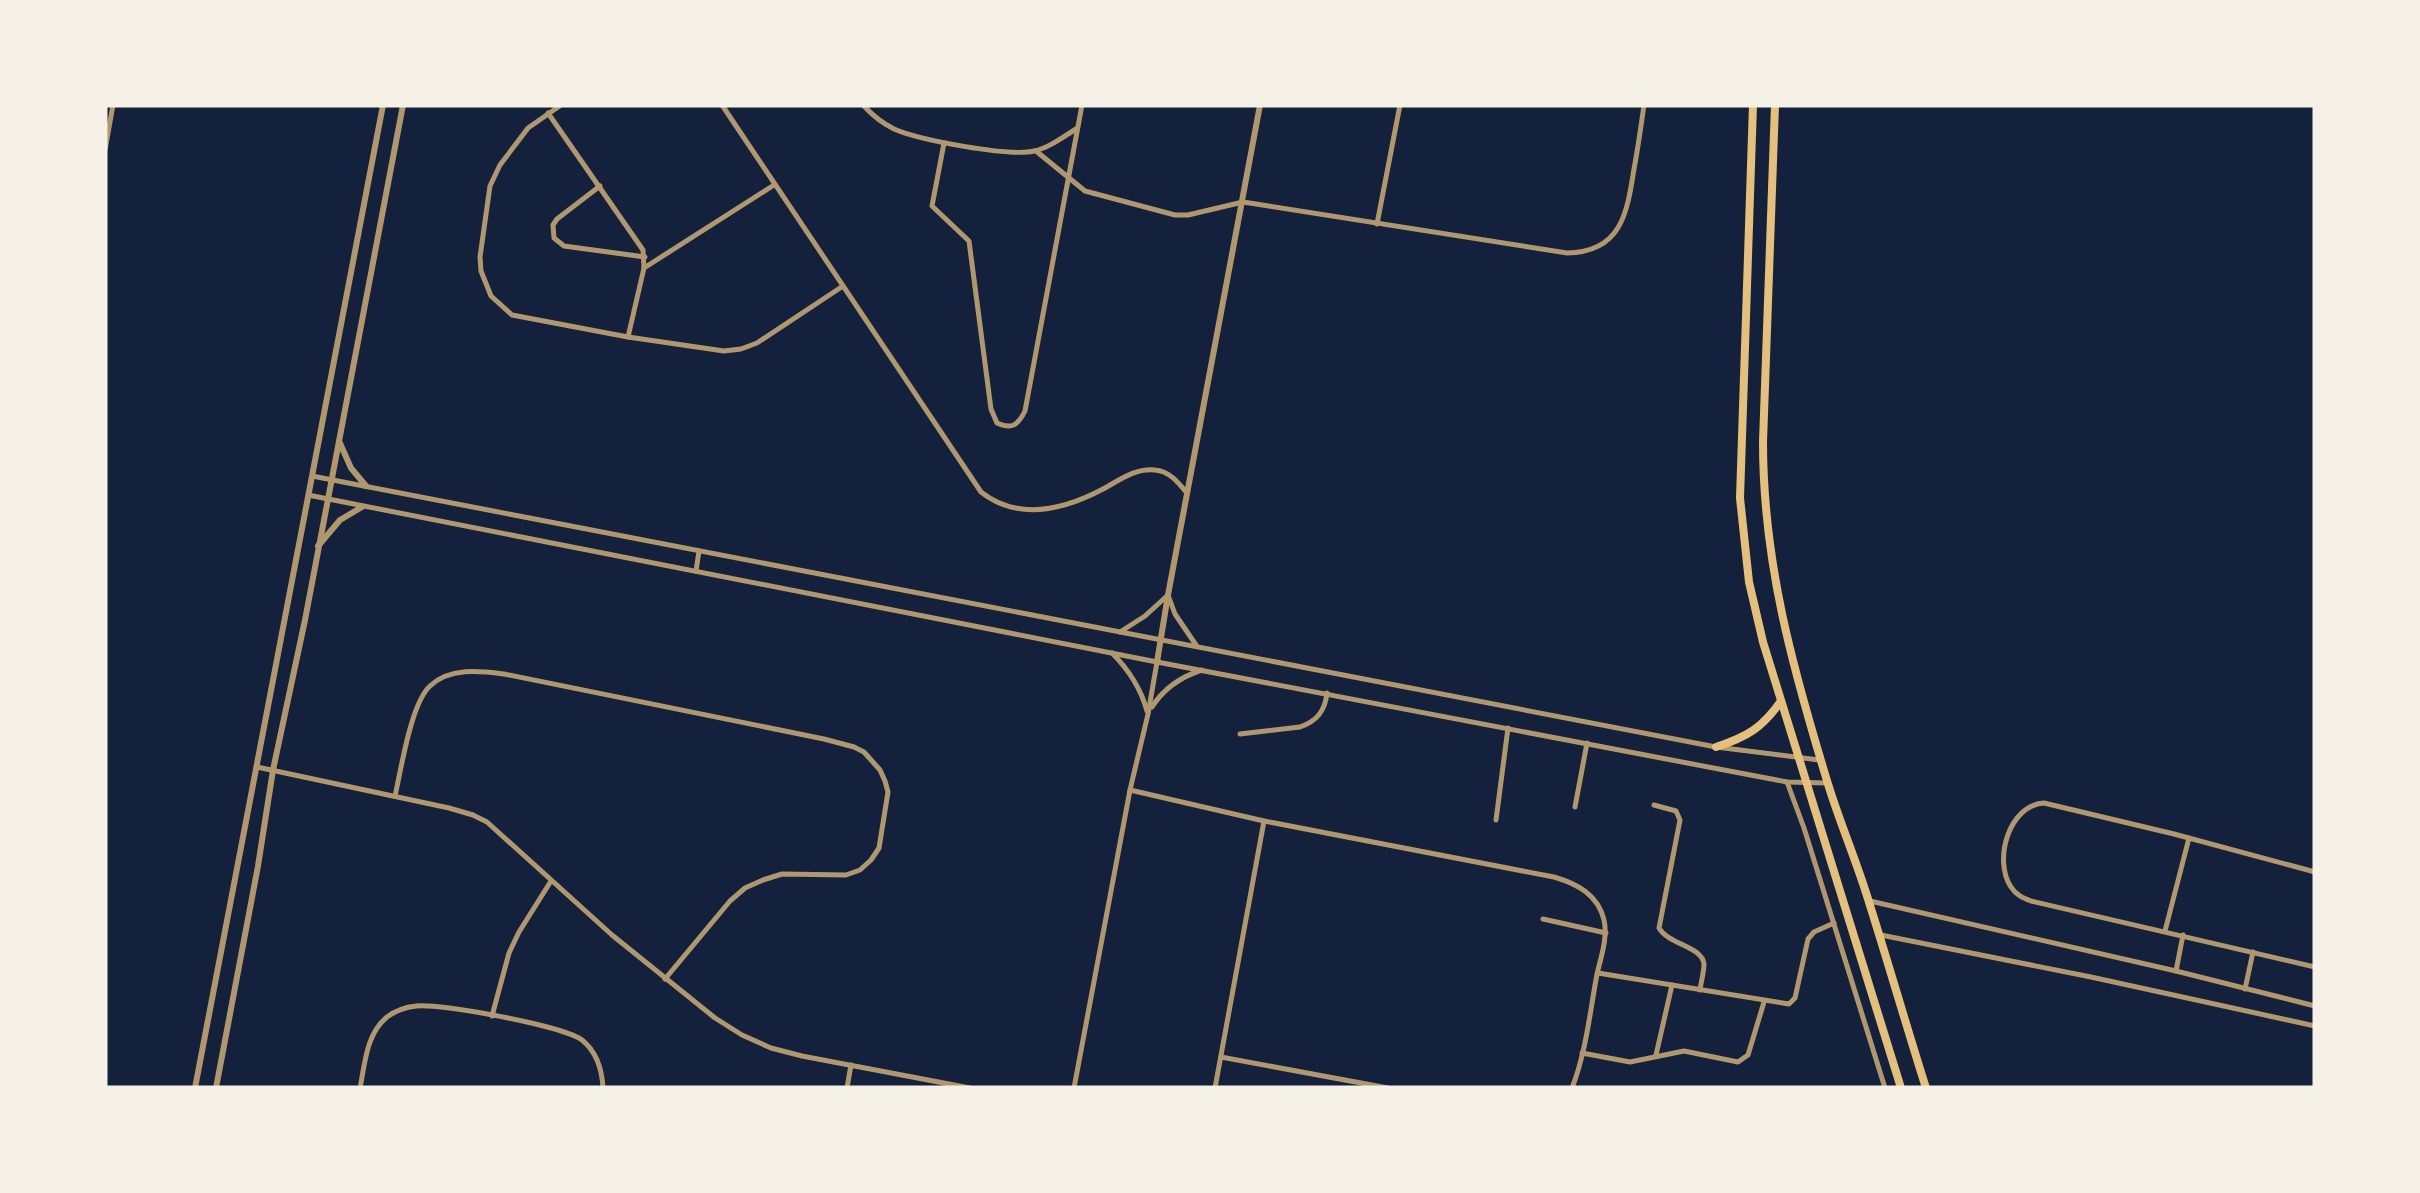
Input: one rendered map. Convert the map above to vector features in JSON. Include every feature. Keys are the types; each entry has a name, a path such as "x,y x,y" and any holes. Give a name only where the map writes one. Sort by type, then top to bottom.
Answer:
{"main road":[{"path":"1753,105 1741,465 1742,530 1749,582 1798,758 1901,1088"},
{"path":"1774,105 1763,442 1766,524 1782,623 1828,783 1869,900 1926,1088"},
{"path":"1716,748 1758,729 1781,700"}],"street":[{"path":"105,150 114,105"},
{"path":"195,1088 382,105"},
{"path":"216,1088 273,770 402,105"},
{"path":"561,105 528,128 512,145 490,186 480,270 484,284 500,307 512,315 724,351 758,343 843,286"},
{"path":"722,105 974,483 990,499 1012,507 1047,510 1083,499 1122,477 1153,470 1173,477 1188,494"},
{"path":"863,105 897,130 944,143 1016,153 1036,151 1078,127"},
{"path":"944,143 932,206 969,240 991,408 997,423 1012,426 1025,411 1082,105"},
{"path":"1074,1088 1148,714 1260,105"},
{"path":"1377,224 1400,105"},
{"path":"1036,151 1085,191 1175,216 1242,202 1567,253 1602,245 1620,226 1628,205 1644,105"},
{"path":"548,114 645,257 628,337"},
{"path":"644,268 774,184"},
{"path":"600,186 557,219 553,224 554,238 564,246 645,257"},
{"path":"338,438 351,468 366,486"},
{"path":"312,476 1716,748 1822,760"},
{"path":"308,496 1787,782 1828,783"},
{"path":"318,547 340,520 362,507"},
{"path":"696,571 699,551"},
{"path":"1120,632 1168,595"},
{"path":"1168,595 1185,632 1198,647"},
{"path":"1110,651 1131,674 1148,714"},
{"path":"1148,714 1164,690 1188,674 1204,669"},
{"path":"395,796 422,696 441,678 470,671 504,674 824,740 854,747 873,760 888,792 880,848 872,860 846,875 782,874 745,888 666,978"},
{"path":"1240,734 1309,724 1320,714 1328,693"},
{"path":"1496,820 1508,728"},
{"path":"1574,808 1588,743"},
{"path":"257,767 449,808 487,822 666,978 742,1035 772,1048 970,1088"},
{"path":"1787,782 1886,1088"},
{"path":"1130,790 1264,821 1570,881 1586,890 1594,899 1606,933 1572,1088"},
{"path":"2315,872 2044,803 2018,815 2004,853 2006,878 2019,896 2030,901 2315,966"},
{"path":"1654,805 1676,811 1680,820 1659,928 1668,939 1702,956 1700,990"},
{"path":"1215,1088 1264,821"},
{"path":"2165,931 2189,838"},
{"path":"492,1016 514,944 551,881"},
{"path":"1869,900 2315,1006"},
{"path":"1543,920 1606,933"},
{"path":"1598,973 1790,1004 1808,939 1834,923"},
{"path":"1878,935 2315,1026"},
{"path":"2176,971 2183,935"},
{"path":"2245,988 2253,952"},
{"path":"1656,1056 1672,985"},
{"path":"1582,1053 1630,1062 1684,1052 1738,1062 1748,1055 1764,1000"},
{"path":"360,1088 371,1039 378,1027 399,1010 412,1006 492,1016 567,1032 590,1048 598,1061 604,1088"},
{"path":"1222,1056 1388,1088"},
{"path":"847,1088 851,1066"},
{"path":"916,1088 918,1078"}]}
